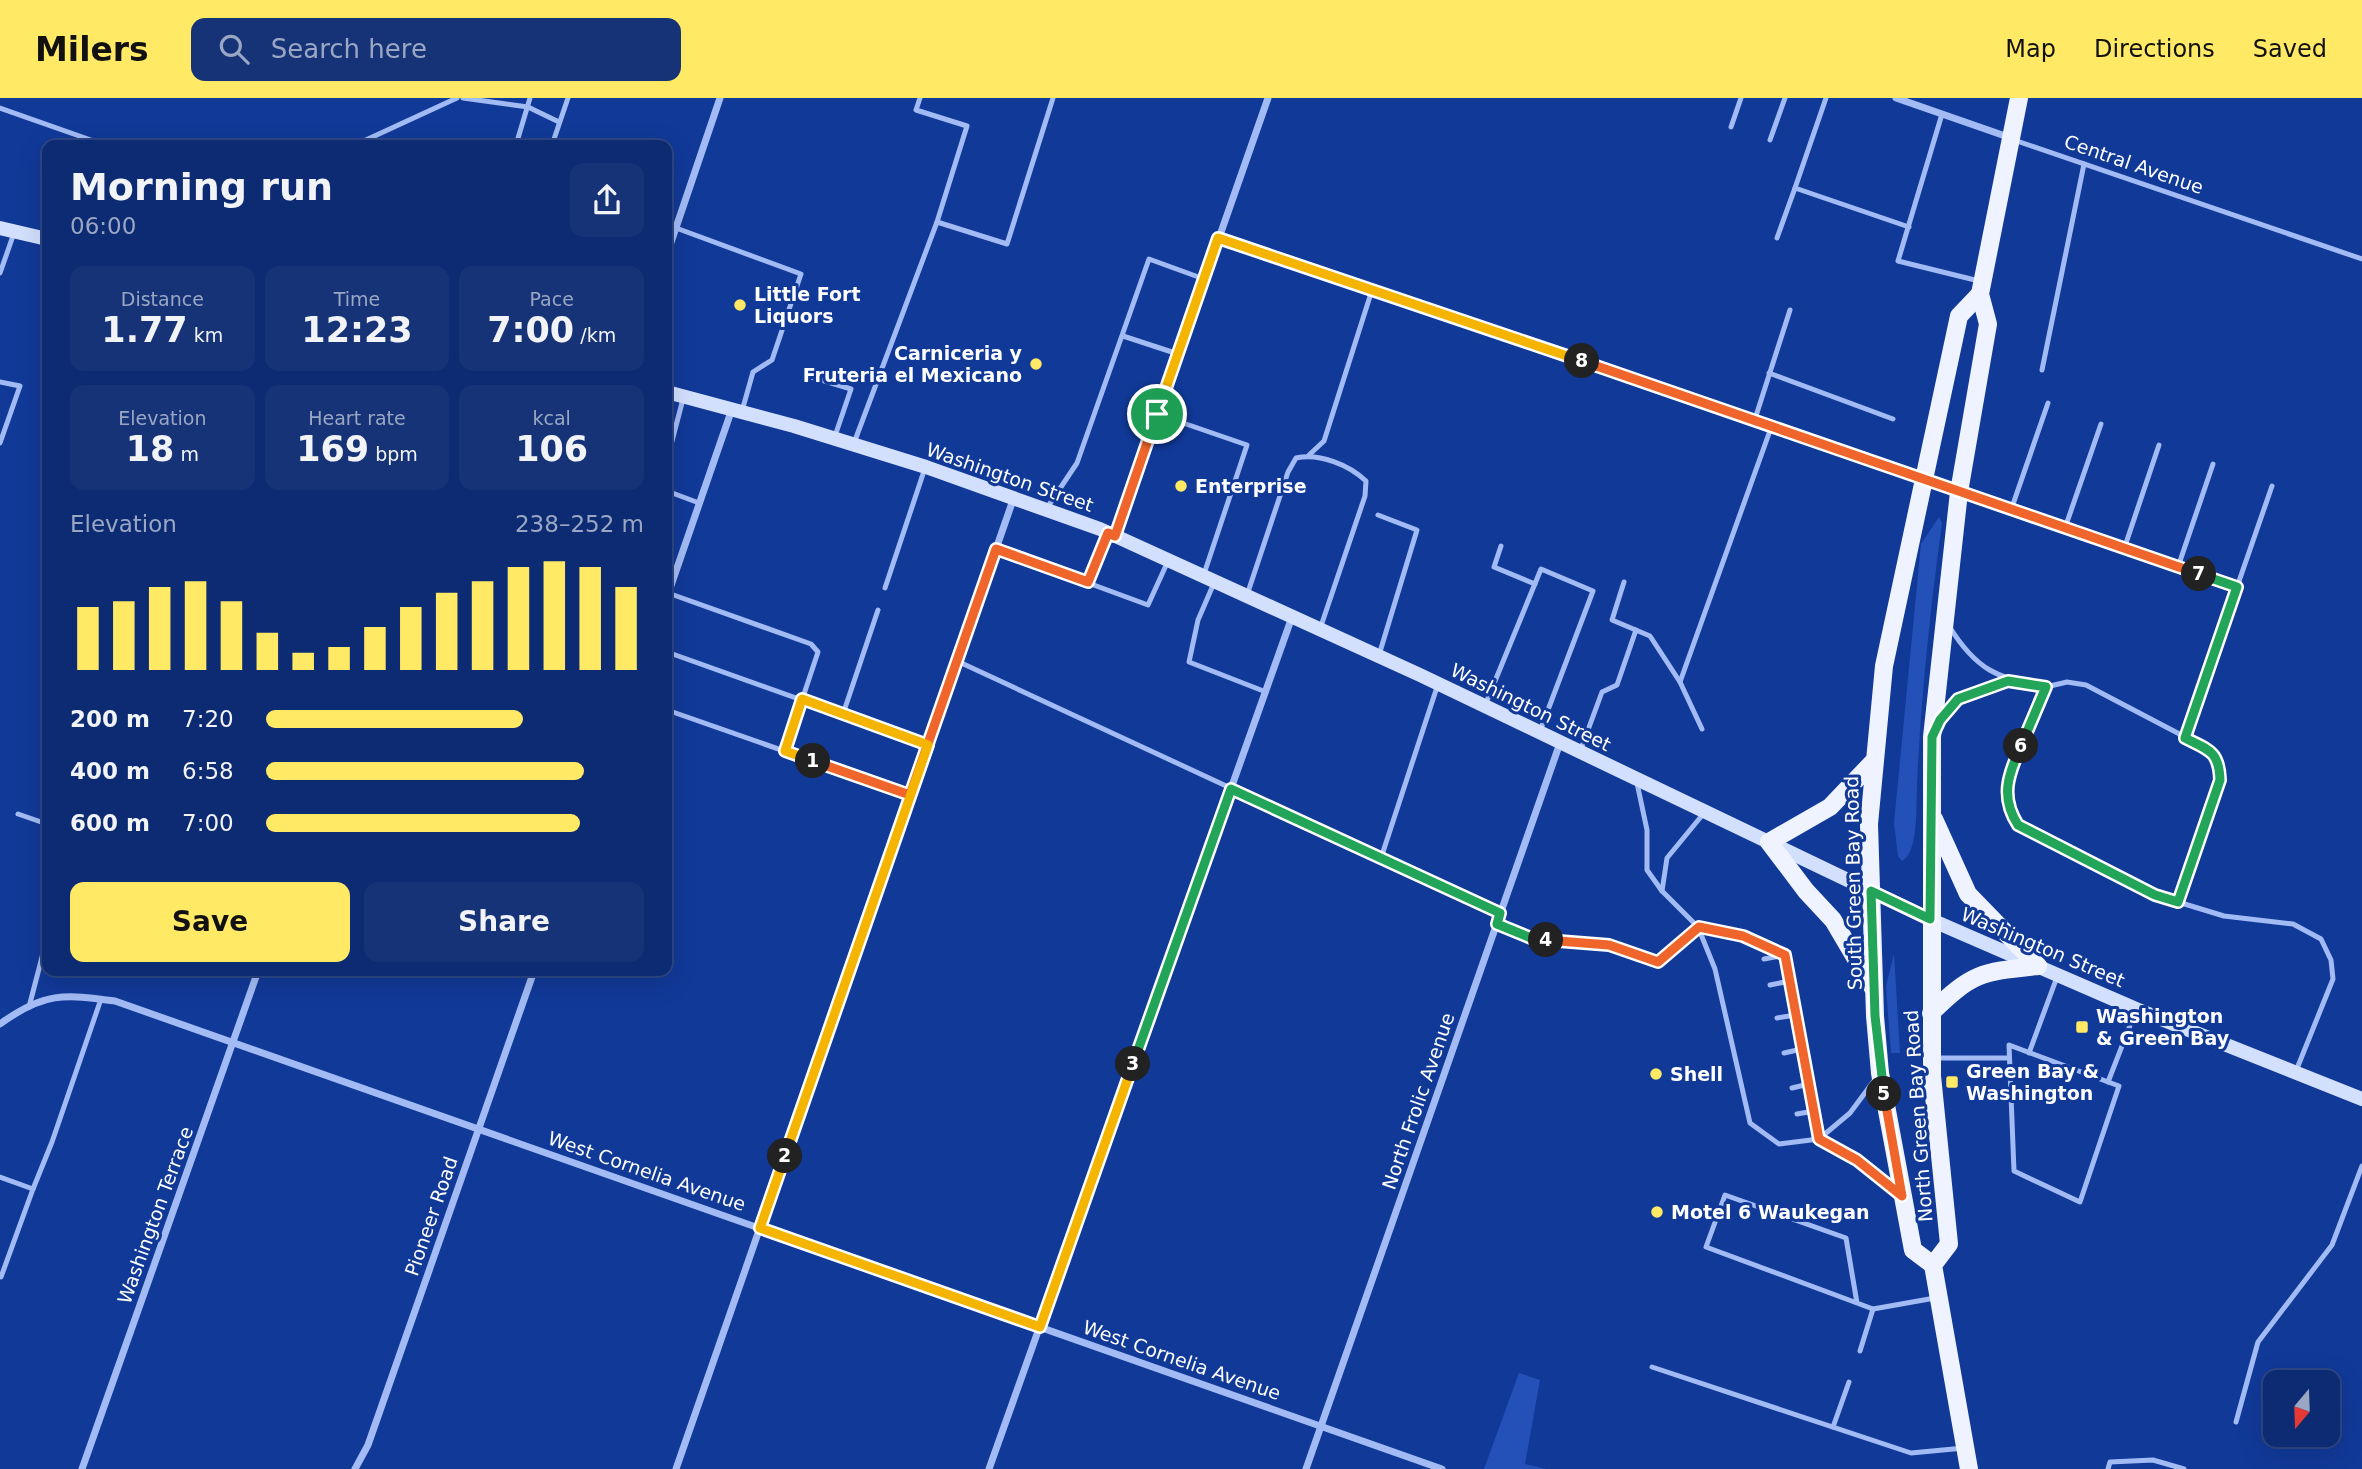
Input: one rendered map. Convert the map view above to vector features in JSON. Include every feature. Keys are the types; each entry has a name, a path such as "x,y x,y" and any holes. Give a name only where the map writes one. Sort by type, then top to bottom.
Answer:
{"main road":[{"name":"South Green Bay Road","path":"1930,919 1932,737 1943,616 1959,492 1988,324 1981,288 2019,98"},
{"path":"0,228 42,238"},
{"name":"South Green Bay Road","path":"1933,1265 1913,1250 1880,1073 1869,824 1872,763 1884,666 1923,479 1959,316 1981,288"},
{"name":"Washington Street","path":"672,393 926,467 1112,535 1379,656 1930,919 2136,1009 2362,1100"},
{"path":"1872,763 1830,807 1769,842 1806,891 1833,920 1875,990"},
{"path":"1931,809 1968,894 2038,966"},
{"name":"North Green Bay Road","path":"1930,919 1932,1058 1941,1180 1949,1244 1933,1265"},
{"path":"1931,1013 1955,989 1983,972 2038,966"},
{"path":"1933,1265 1969,1469"}],"street":[{"path":"672,240 720,98"},
{"path":"1112,535 1268,98"},
{"name":"Central Avenue","path":"1896,98 2011,139"},
{"path":"1218,238 1755,419 1959,492"},
{"path":"672,570 737,410"},
{"path":"676,1469 1013,500"},
{"path":"989,1469 1292,617"},
{"name":"North Frolic Avenue","path":"1306,1469 1560,743"},
{"name":"Washington Terrace","path":"82,1469 256,976"},
{"name":"Pioneer Road","path":"355,1469 368,1445 532,976"},
{"name":"West Cornelia Avenue","path":"0,1024 43,999 71,995 115,1001 1442,1469"}],"lane":[{"path":"366,140 457,98"},
{"path":"463,98 528,107 559,122"},
{"path":"518,140 530,98"},
{"path":"554,140 568,98"},
{"path":"853,446 937,222 967,126 916,110 920,98"},
{"path":"937,222 1007,244 1053,98"},
{"path":"1731,127 1741,98"},
{"path":"1770,140 1785,98"},
{"path":"1777,237 1826,98"},
{"path":"0,108 91,140"},
{"path":"1942,114 1898,261 1981,288"},
{"name":"Central Avenue","path":"2011,139 2362,260"},
{"path":"2042,370 2084,164"},
{"path":"1795,188 1909,227"},
{"path":"676,229 801,274 772,360 753,372 737,410"},
{"path":"0,273 15,231"},
{"path":"1045,510 1077,463 1149,259 1204,279"},
{"path":"1309,456 1324,441 1372,290"},
{"path":"1755,419 1790,310"},
{"path":"1123,336 1178,354"},
{"path":"1769,373 1893,419"},
{"path":"808,376 851,389 834,439"},
{"path":"0,382 20,387 0,443"},
{"path":"672,441 684,396"},
{"path":"2011,510 2048,403"},
{"path":"1157,414 1247,445 1198,620 1189,662 1266,692"},
{"path":"2065,528 2101,424"},
{"path":"1680,682 1772,425"},
{"path":"2124,548 2160,445"},
{"path":"1247,596 1288,472 1296,458 1309,456 1353,469 1366,481 1365,495 1320,629"},
{"path":"2178,567 2213,464"},
{"path":"886,588 926,467"},
{"path":"2185,738 2272,486"},
{"path":"1959,492 2237,587"},
{"path":"672,493 699,503"},
{"path":"1378,515 1416,530 1379,656"},
{"path":"1088,582 1112,535"},
{"path":"1501,546 1494,567 1535,584"},
{"path":"996,549 1148,605 1168,561"},
{"path":"1485,706 1541,569 1593,591 1540,733"},
{"path":"1624,582 1612,621 1650,636 1680,682 1702,729"},
{"path":"672,597 811,643 818,652 785,751"},
{"path":"843,713 878,610"},
{"path":"1943,616 1963,648 1980,664 2008,681 2046,687 2067,682 2086,685 2210,750 2220,762 2220,780 2178,902"},
{"path":"1580,752 1602,692 1617,685 1636,630"},
{"path":"672,654 928,745"},
{"path":"957,661 1500,913"},
{"path":"1932,737 1940,720 1958,699 2008,681"},
{"path":"1381,858 1438,684"},
{"path":"2046,687 2008,775 2006,793 2010,812 2018,825 2155,895 2224,916 2293,924 2321,939 2331,960 2333,979 2307,1036 2295,1074"},
{"path":"672,712 910,795"},
{"path":"1636,779 1647,830 1647,870 1662,891 1699,927 1715,969 1750,1123 1779,1144 1819,1139 1850,1113 1880,1073"},
{"path":"1662,891 1667,858 1705,811"},
{"path":"18,814 42,822"},
{"path":"1497,924 1531,938 1609,945 1658,962 1699,927"},
{"path":"1699,927 1743,936 1785,955"},
{"path":"1764,959 1785,955"},
{"path":"1785,955 1819,1139"},
{"path":"29,1007 42,956"},
{"path":"1715,969 1725,967"},
{"path":"2029,1053 2058,974"},
{"path":"1770,985 1790,981"},
{"path":"1721,995 1730,993"},
{"path":"1,1277 52,1142 101,999"},
{"path":"2108,1082 2136,1009"},
{"path":"1777,1018 1796,1015"},
{"path":"1728,1027 1737,1025"},
{"path":"2009,1045 2029,1053 2119,1086 2080,1202 2014,1171 2009,1045"},
{"path":"1784,1052 1802,1049"},
{"path":"1932,1058 2009,1058"},
{"path":"1736,1062 1745,1060"},
{"path":"1792,1088 1809,1084"},
{"path":"1744,1097 1752,1096"},
{"path":"1797,1114 1814,1111"},
{"path":"1750,1123 1758,1121"},
{"path":"1819,1139 1857,1160 1902,1196"},
{"path":"2236,1422 2258,1342 2332,1245 2362,1166"},
{"path":"0,1177 33,1189"},
{"path":"1857,1303 1846,1238 1725,1195 1706,1247 1873,1309 1940,1297"},
{"path":"1860,1351 1873,1309"},
{"path":"1652,1367 1911,1453 1966,1447"},
{"path":"1833,1427 1849,1382"},
{"path":"2108,1469 2110,1462 2153,1460 2184,1469"}],"shaded area":[{"path":"1939,517 1942,523 1924,686 1916,827 1911,848 1902,861 1898,856 1894,823 1921,544"},
{"path":"1894,954 1900,1053 1891,1053 1886,986"},
{"path":"1519,1373 1540,1380 1525,1464 1546,1469 1484,1469"}],"place":[{"name":"Little Fort Liquors","path":"740,305"},
{"name":"Carniceria y Fruteria el Mexicano","path":"1036,364"},
{"name":"Enterprise","path":"1181,486"},
{"name":"Washington & Green Bay","path":"2082,1027"},
{"name":"Shell","path":"1656,1074"},
{"name":"Green Bay & Washington","path":"1952,1082"},
{"name":"Motel 6 Waukegan","path":"1657,1212"}],"route":[{"path":"1157,414 1115,536 1108,533 1088,582 996,549 928,745 910,795 785,751 802,699 928,745 760,1228 1040,1327 1231,789 1500,913 1497,924 1531,938 1609,945 1658,962 1699,927 1743,936 1785,955 1819,1139 1857,1160 1902,1196 1880,1073 1875,1016 1871,891 1930,919 1932,737 1948,709 1958,699 2008,681 2046,687 2008,775 2006,793 2010,812 2018,825 2155,895 2178,902 2220,780 2220,762 2210,750 2185,738 2237,587 1755,419 1218,238 1157,414"}]}
